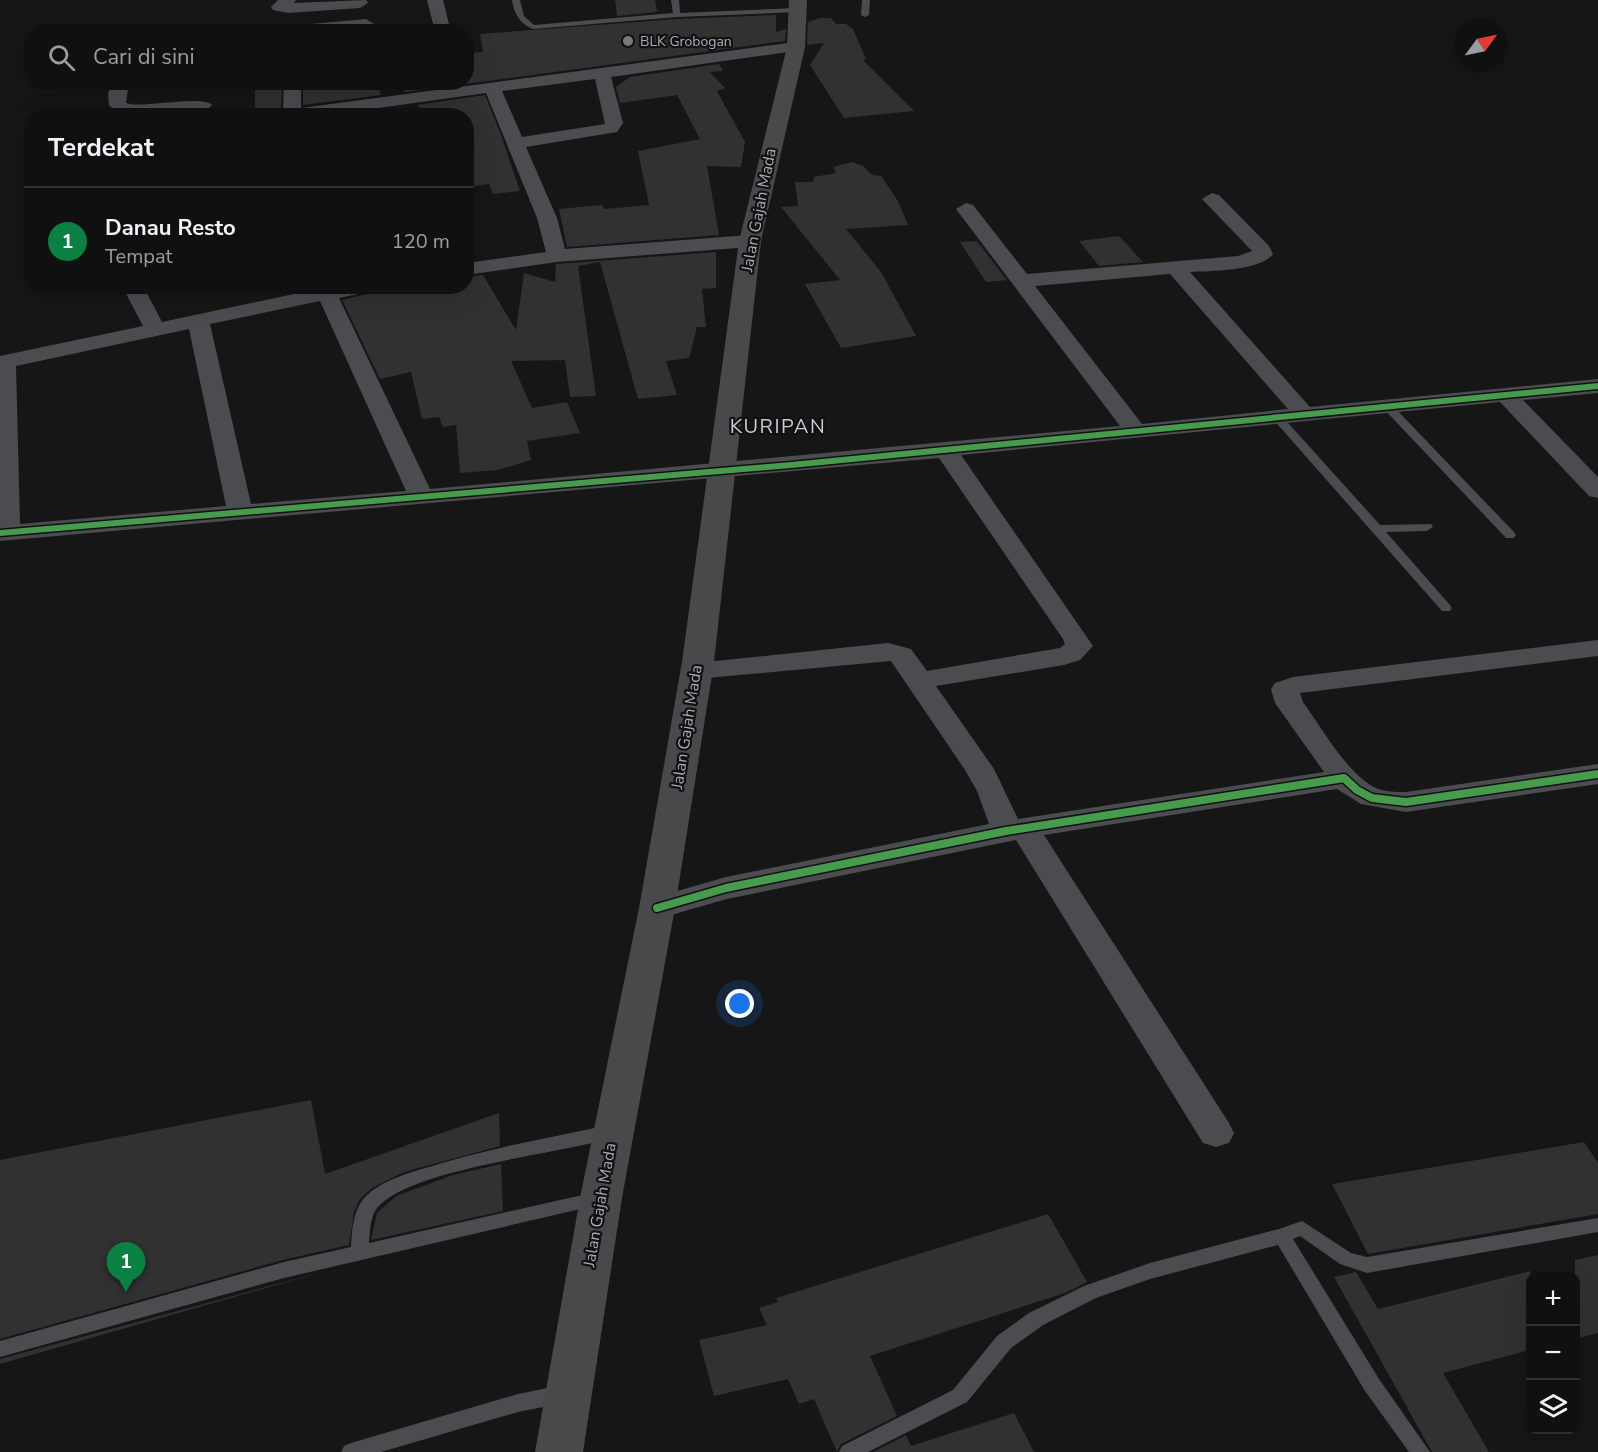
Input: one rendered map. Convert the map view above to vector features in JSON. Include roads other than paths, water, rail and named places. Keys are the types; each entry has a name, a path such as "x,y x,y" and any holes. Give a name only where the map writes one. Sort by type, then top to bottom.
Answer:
{"main road":[{"name":"Jalan Gajah Mada","path":"559,1452 613,1131 657,908 696,671 723,471 750,241 795,47 797,5"}],"street":[{"path":"288,0 279,7 360,1 365,24"},
{"path":"435,0 441,24"},
{"path":"474,87 492,87 795,47"},
{"path":"516,143 611,128 614,123 613,110 602,73"},
{"path":"492,87 547,218 557,256"},
{"path":"120,90 118,103 122,108"},
{"path":"199,90 203,108"},
{"path":"286,108 291,90"},
{"path":"372,104 374,90"},
{"path":"337,108 372,104 409,107 442,90"},
{"path":"1022,281 1241,262 1263,254 1262,250 1212,199"},
{"path":"966,209 1135,430"},
{"path":"474,268 557,256 750,241"},
{"path":"1175,268 1304,414"},
{"path":"136,294 156,329"},
{"path":"288,294 198,320 3,362 4,533 723,471 1598,386"},
{"path":"327,294 421,496"},
{"path":"198,320 240,512"},
{"path":"1505,395 1598,491"},
{"path":"918,681 1054,659 1070,654 1079,646 945,449"},
{"path":"1598,648 1303,683 1286,689 1289,703 1344,778 1354,790 1364,796 1389,802 1406,802 1598,774"},
{"path":"696,671 888,651 901,655 994,795 1003,814 1216,1133"},
{"path":"657,908 726,888 1015,830 1344,778"}],"lane":[{"path":"516,0 516,9 526,24 532,27 797,5"},
{"path":"675,0 677,15"},
{"path":"758,0 758,10"},
{"path":"866,0 866,15"},
{"path":"1387,406 1510,535"},
{"path":"1276,416 1446,608"},
{"path":"1377,529 1427,527"},
{"path":"359,1253 365,1211 377,1195 386,1190 428,1172 613,1131"},
{"path":"0,1349 284,1270 601,1198"},
{"path":"849,1452 960,1396 1004,1342 1036,1319 1090,1292 1150,1271 1304,1229 1346,1259 1366,1266 1598,1225"},
{"path":"1282,1236 1372,1385 1419,1452"},
{"path":"351,1452 518,1403 568,1393"}],"place":[{"name":"BLK Grobogan","path":"628,41"},
{"name":"Danau Resto","path":"126,1292"}],"district":[{"name":"KURIPAN","path":"778,426"}]}
